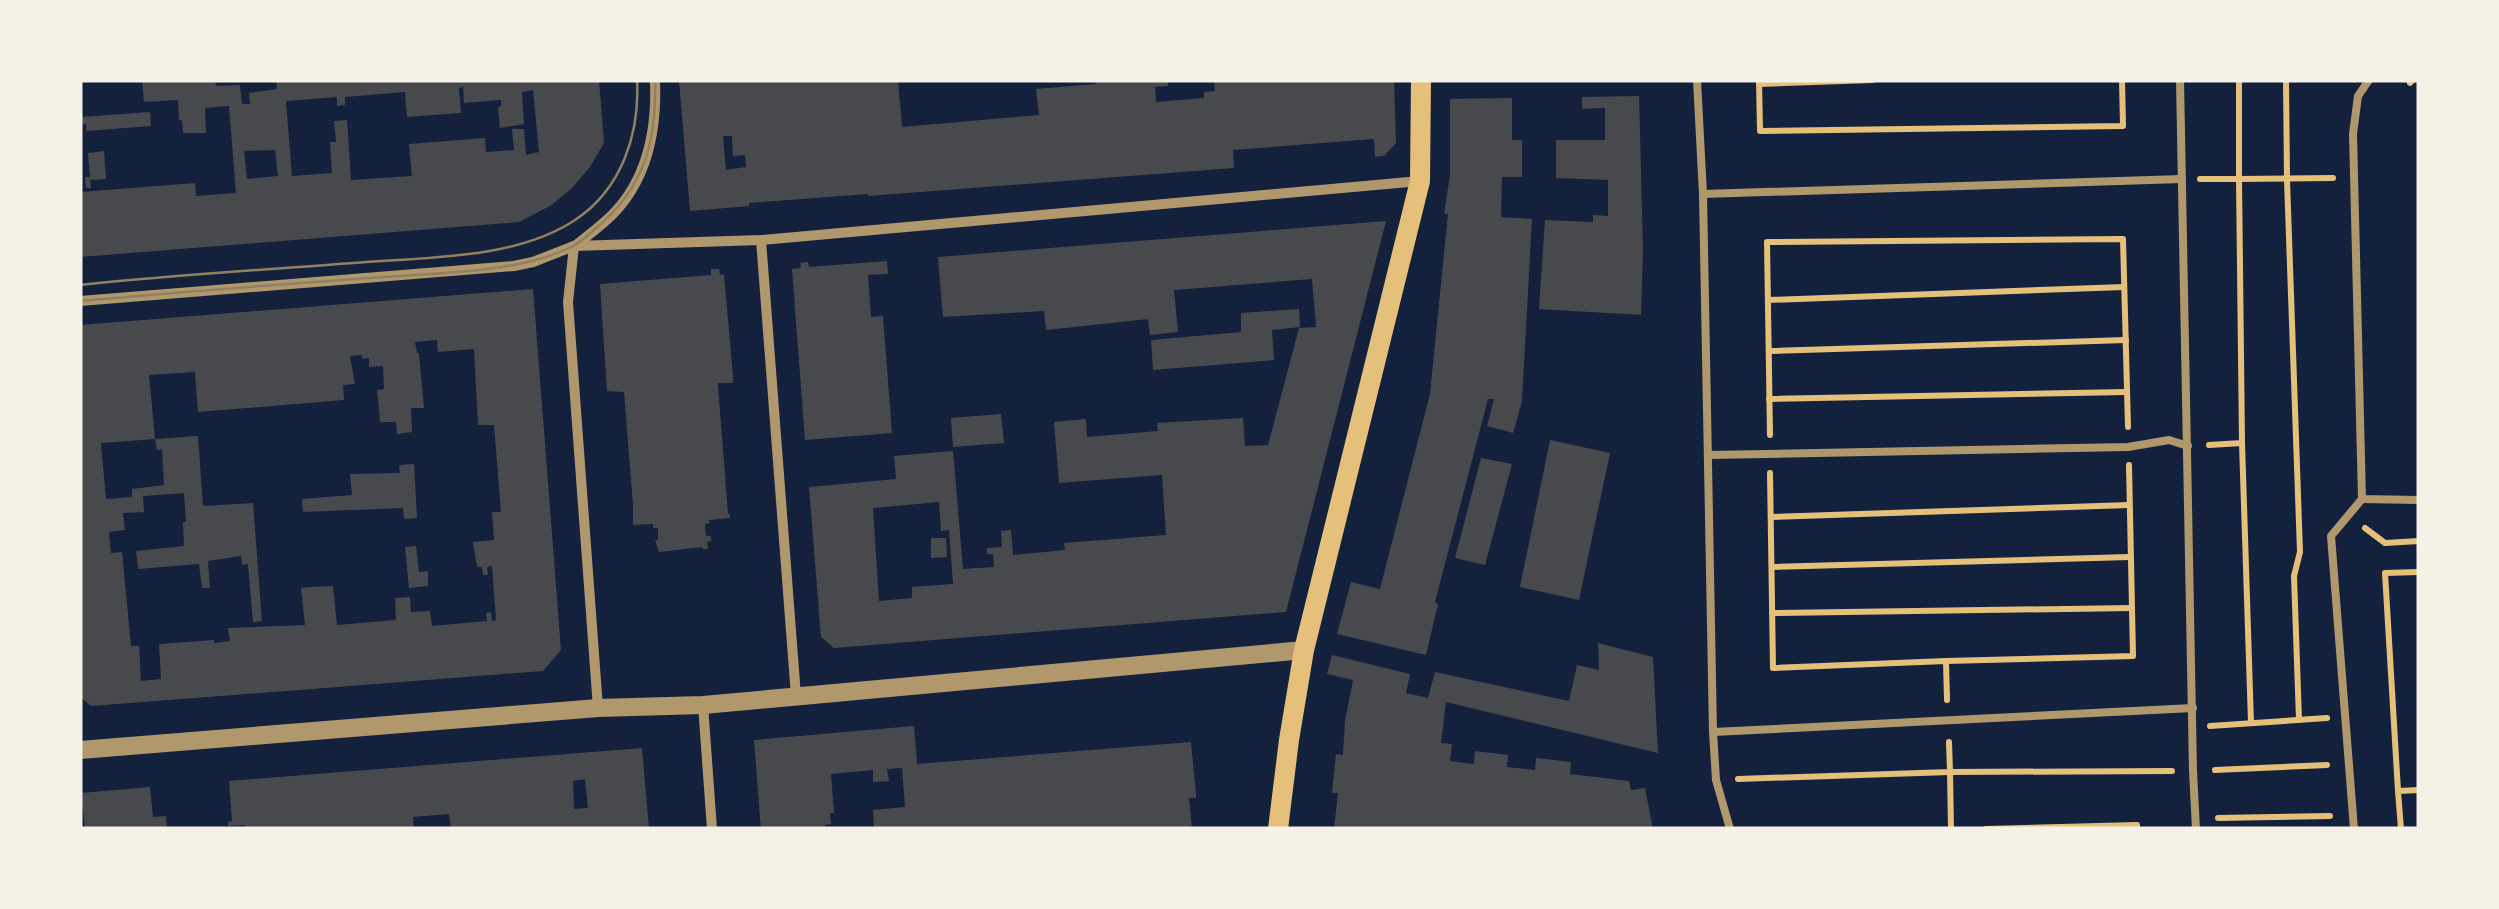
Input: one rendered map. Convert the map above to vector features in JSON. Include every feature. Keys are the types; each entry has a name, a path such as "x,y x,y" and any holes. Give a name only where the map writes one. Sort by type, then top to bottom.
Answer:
{"main road":[{"path":"1278,829 1304,650 1420,181 1423,80"}],"street":[{"path":"80,302 514,266 574,246 613,214 642,170 651,143 655,80"},
{"path":"574,246 760,240 1420,181"},
{"path":"760,240 796,696"},
{"path":"574,246 568,302 598,708"},
{"path":"80,750 598,708 704,705 1304,650"},
{"path":"704,705 712,829"}],"lane":[{"path":"1697,80 1703,194 1712,732 1716,780 1730,829"},
{"path":"2180,80 2197,824"},
{"path":"2354,829 2331,536 2362,500 2353,134 2358,96 2369,80"},
{"path":"1703,194 2182,179"},
{"path":"1709,455 2128,447 2169,440 2188,446"},
{"path":"2362,500 2419,500"},
{"path":"1712,732 2193,708"}],"path":[{"path":"1872,80 1759,82 1760,131 2123,126 2122,80"},
{"path":"2239,80 2242,443 2251,723"},
{"path":"2286,80 2300,552 2294,576 2299,720"},
{"path":"2182,179 2354,177"},
{"path":"1767,242 2123,239"},
{"path":"1768,300 2124,287"},
{"path":"1768,351 2126,340"},
{"path":"1769,399 2127,392"},
{"path":"2188,446 2242,443"},
{"path":"1771,517 2130,505"},
{"path":"2348,516 2385,543 2419,541"},
{"path":"1772,567 2130,558"},
{"path":"2401,829 2385,573 2419,572"},
{"path":"1772,613 2132,608"},
{"path":"1773,668 2133,656"},
{"path":"1946,661 1951,829"},
{"path":"2194,727 2345,717"},
{"path":"1716,780 2348,764"},
{"path":"2398,791 2419,790"},
{"path":"2197,824 2353,816"},
{"path":"1986,829 2137,825 2137,829"}],"building":[{"path":"142,80 215,80 216,86 240,85 242,104 250,104 249,93 277,89 276,80 599,80 604,143 572,188 550,206 519,222 80,257 80,192 195,183 196,196 236,193 229,106 205,108 206,133 183,133 178,100 144,102","holes":["463,87 464,103 501,100 500,128 524,124 522,92 533,90 539,152 526,155 524,129 512,129 514,150 486,152 485,138 409,144 412,176 351,180 347,120 334,121 336,142 330,142 332,173 292,176 286,101 337,97 337,106 345,105 345,97 405,92 407,117 461,113 459,88","275,150 278,176 247,179 244,151"]},
{"path":"679,80 898,80 902,127 1039,115 1036,89 1096,84 1096,80 1168,80 1168,86 1155,87 1156,102 1204,98 1204,92 1215,91 1214,82 1394,80 1396,143 1384,156 1375,157 1374,139 1233,150 1234,168 749,203 690,211","holes":["723,136 732,136 733,156 745,155 746,167 726,170"]},
{"path":"1639,96 1641,315 1539,309 1545,220 1593,222 1593,215 1608,216 1608,180 1556,178 1556,140 1605,140 1605,108 1582,109 1582,97"},
{"path":"1512,98 1512,140 1522,140 1522,177 1502,177 1501,217 1532,219 1522,401 1513,433 1487,426 1494,399 1488,399 1435,602 1438,604 1426,655 1337,634 1351,582 1380,589 1430,394 1448,214 1444,214 1450,175 1450,99"},
{"path":"150,112 151,126 86,131 86,124 80,125 80,117"},
{"path":"104,151 106,179 90,180 91,188 86,188 85,177 90,177 88,153"},
{"path":"1386,221 1286,612 834,648 821,637 809,487 896,479 894,456 953,451 963,569 994,567 993,554 987,554 987,548 1002,547 1001,531 1011,530 1013,555 1065,550 1064,543 1166,535 1162,475 1059,483 1054,422 1086,419 1087,437 1158,431 1157,423 1243,418 1245,446 1268,445 1299,328 1316,327 1312,279 1174,290 1178,332 1150,335 1148,319 1046,330 1044,311 943,317 938,257","holes":["939,502 941,531 949,530 953,584 912,587 912,598 879,601 873,508"]},
{"path":"887,261 888,274 868,275 871,317 883,316 892,433 805,440 792,269 808,262 809,267"},
{"path":"711,269 724,274 733,377 733,383 718,383 730,518 705,524 706,536 711,536 708,549 659,552 655,540 658,528 653,528 653,524 633,525 624,392 607,391 600,284 711,275"},
{"path":"533,289 561,650 543,671 91,706 80,697 80,325","holes":["437,340 438,352 474,349 478,425 494,425 501,512 492,512 494,540 473,542 477,567 482,567 483,575 488,575 487,567 492,566 496,620 492,621 491,612 486,613 487,621 432,626 430,611 411,612 410,597 395,598 396,620 337,625 333,586 301,588 305,625 228,628 230,641 159,644 161,679 141,681 139,646 131,646 122,552 111,553 109,532 125,530 123,513 144,512 143,496 184,493 186,522 184,546 136,551 138,569 199,564 202,588 210,588 208,561 241,556 242,565 248,564 253,622 262,621 253,503 203,506 198,436 155,439 149,375 195,372 198,412 344,400 343,385 355,384 350,356 362,355 362,359 369,358 369,367 383,366 384,389 377,390 380,422 396,422 397,434 412,432 411,408 424,408 415,342","155,439 157,450 162,449 164,485 132,489 132,497 106,499 101,443"]},
{"path":"1299,309 1300,327 1272,330 1274,360 1153,370 1151,340 1241,332 1241,313"},
{"path":"1001,414 1004,443 953,447 951,418"},
{"path":"1550,440 1610,453 1579,600 1520,587"},
{"path":"1481,458 1512,464 1485,565 1455,558"},
{"path":"414,464 417,518 404,519 403,508 303,512 302,499 352,495 350,474 400,473 399,465"},
{"path":"931,538 946,538 947,557 931,558"},
{"path":"416,546 419,572 428,571 428,586 409,588 405,547"},
{"path":"1598,643 1653,657 1658,753 1446,702 1441,743 1452,744 1450,761 1474,764 1475,751 1508,755 1507,767 1535,770 1536,758 1571,762 1570,774 1629,781 1631,790 1645,788 1653,829 1334,829 1338,793 1332,793 1336,754 1343,755 1353,680 1327,674 1332,655 1410,674 1406,693 1428,698 1435,672 1569,701 1577,665 1599,670"},
{"path":"914,726 917,764 1191,742 1196,795 1189,798 1192,829 874,829 873,810 905,807 902,768 887,769 889,781 873,782 873,770 831,774 834,813 830,813 831,824 825,825 826,829 761,829 754,740"},
{"path":"642,748 649,829 451,829 449,814 413,817 414,829 246,829 245,825 228,826 232,821 229,781","holes":["585,779 588,808 574,809 573,781"]},
{"path":"150,787 153,817 166,816 167,829 85,829 81,793"}],"tram line":[{"path":"80,285 439,257 525,243 575,220 616,176 631,139 637,80"},
{"path":"80,301 473,271 550,256 590,234 612,214 636,180 650,143 655,80"}]}
